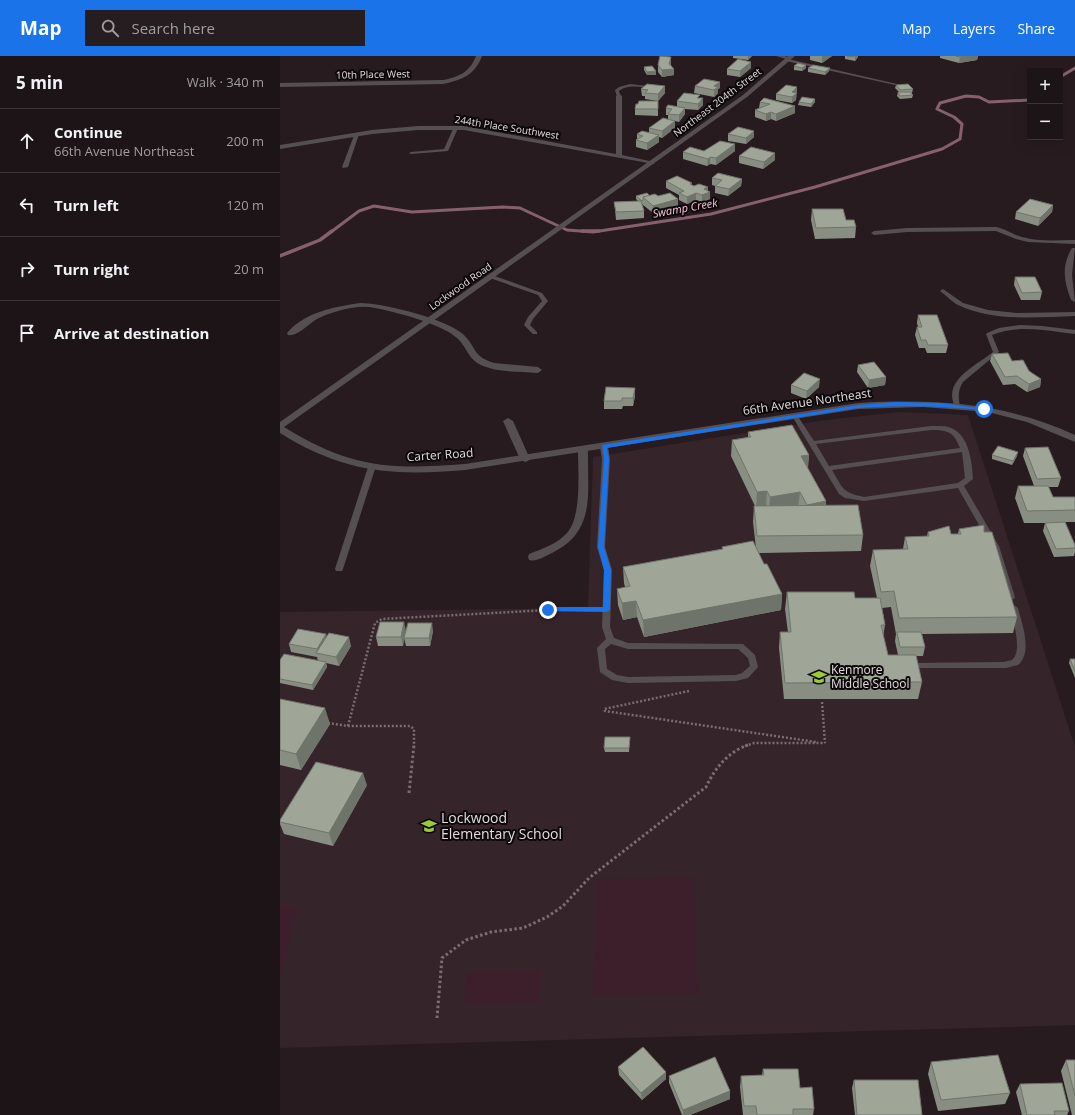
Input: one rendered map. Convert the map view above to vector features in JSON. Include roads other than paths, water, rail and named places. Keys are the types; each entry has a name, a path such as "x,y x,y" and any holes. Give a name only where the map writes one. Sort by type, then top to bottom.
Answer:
{"street":[{"name":"10th Place West","path":"280,85 432,83 454,80 474,70 479,56"},
{"name":"Northeast 204th Street","path":"652,163 745,96 789,58"},
{"path":"619,96 619,156"},
{"name":"244th Place Southwest","path":"280,146 357,134 456,128 652,163"},
{"name":"Lockwood Road","path":"280,427 652,163"},
{"path":"1075,250 1067,266 1069,285 1075,300"},
{"path":"291,333 314,317 331,310 360,305 374,305 430,321 461,337 474,357 484,363 493,366 538,370"},
{"name":"66th Avenue Northeast","path":"607,446 858,406 896,403 984,409 1030,420 1075,439"},
{"path":"508,421 525,459"},
{"name":"Carter Road","path":"280,427 300,443 341,461 371,469 433,470 525,459 607,446"},
{"path":"533,557 556,546 572,534 580,520 583,450"}],"lane":[{"path":"778,56 895,84"},
{"path":"619,96 617,91 625,86 633,85 656,89"},
{"path":"411,153 446,150 456,128"},
{"path":"345,167 357,134"},
{"path":"874,233 907,230 1002,229 1014,236 1028,240 1075,242"},
{"path":"492,277 540,294 543,297 545,301 543,305 529,320 527,325 535,333"},
{"path":"943,291 960,303 1005,314 1036,316 1075,314"},
{"path":"957,406 955,393 957,386 968,373 996,352 989,334 999,329 1027,327 1075,332"},
{"path":"795,416 811,443 842,492 848,496 864,499 960,485 969,479 969,465 959,438 948,429 932,428 811,443"},
{"path":"607,446 601,547 608,570 606,627 610,640"},
{"path":"827,468 964,450"},
{"path":"339,568 371,469"},
{"path":"902,666 1004,665 1015,662 1020,657 1021,637 1019,626 1000,558 960,485"},
{"path":"610,640 628,646 740,646 752,657 754,667 745,676 736,678 628,680 615,678 603,670 601,662 601,648 610,640"}],"waterway":[{"name":"Swamp Creek","path":"1063,75 1075,68"},
{"name":"Swamp Creek","path":"331,232 359,211 374,206 412,212 503,207 520,208 567,230 593,232 711,214 815,187 942,149 960,139 962,124 954,117 937,109 940,103 966,96 979,97 989,102 1027,100"},
{"name":"Swamp Creek","path":"280,256 320,240 332,231"},
{"name":"Swamp Creek","path":"582,231 599,231"}],"place":[{"name":"Kenmore Middle School","path":"819,677"},
{"name":"Lockwood Elementary School","path":"429,826"}]}
